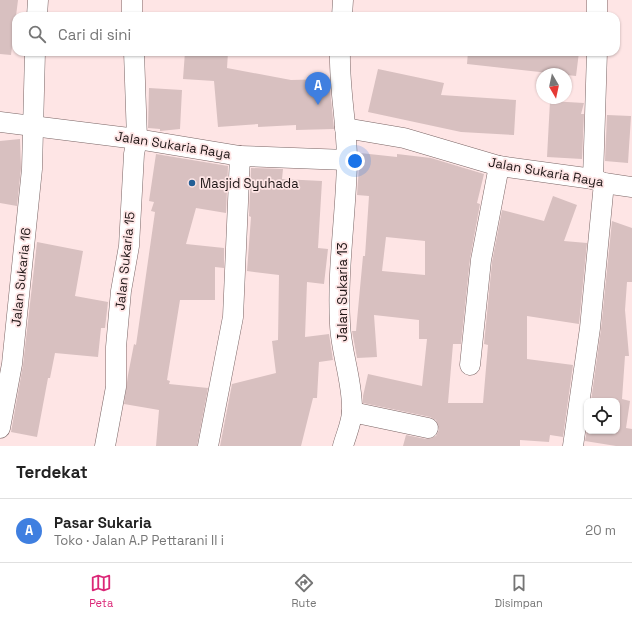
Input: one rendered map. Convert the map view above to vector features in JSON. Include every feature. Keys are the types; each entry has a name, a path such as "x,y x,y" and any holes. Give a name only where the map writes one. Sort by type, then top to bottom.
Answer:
{"street":[{"path":"37,12 38,0"},
{"path":"132,0 132,12"},
{"path":"342,12 343,0"},
{"path":"597,0 597,12"},
{"name":"Jalan Sukaria 16","path":"0,428 12,364 32,169 35,56"},
{"name":"Jalan Sukaria 15","path":"105,446 116,387 116,347 120,298 129,246 134,161 137,139 134,56"},
{"name":"Jalan Sukaria 13","path":"340,56 347,160 340,260 340,324 342,349 350,390 352,412 343,446"},
{"path":"573,446 590,328 599,181 597,56"},
{"name":"Jalan Sukaria Raya","path":"0,122 137,139 240,156 347,160"},
{"name":"Jalan Sukaria Raya","path":"345,128 404,138 500,166 632,187"},
{"path":"208,441 234,317 240,156"},
{"path":"470,365 481,260 500,166"},
{"path":"352,412 428,428"}],"building":[{"path":"0,0 18,0 16,12 12,12 11,55 0,54"},
{"path":"185,56 228,56 227,68 291,80 329,79 334,129 296,130 296,125 258,127 258,124 218,127 214,81 183,79"},
{"path":"468,56 578,56 576,76 572,76 572,68 536,68 536,72 467,64"},
{"path":"378,69 444,83 441,95 516,100 514,135 461,132 368,112"},
{"path":"149,88 182,90 180,129 160,131 160,129 148,128"},
{"path":"584,103 581,114 584,114 582,159 547,157 550,104"},
{"path":"607,115 631,116 628,163 605,161"},
{"path":"20,139 21,168 17,206 0,203 0,141"},
{"path":"360,153 397,157 397,154 431,158 484,174 477,203 480,204 470,259 461,344 453,344 448,403 483,403 488,345 484,344 492,262 502,210 544,221 553,196 577,205 564,241 587,243 579,324 527,316 527,359 573,365 563,437 550,435 549,442 520,440 520,446 403,446 406,435 426,439 436,436 439,430 436,420 430,417 363,403 368,374 422,386 427,339 419,339 419,320 374,315 377,357 357,358 352,331 356,331 363,256 365,256 369,196 357,195","holes":["386,237 425,241 425,275 382,271"]},
{"path":"156,154 228,166 226,213 196,208 186,244 224,248 224,268 215,267 215,300 180,300 167,380 170,381 169,384 208,388 197,446 156,446 159,410 124,404 134,344 136,345 155,212 151,211 154,202 149,201"},
{"path":"251,168 283,169 282,179 322,181 318,248 328,249 324,284 307,282 305,337 329,334 333,360 319,362 317,398 313,398 301,446 220,446 232,384 276,373 272,341 278,340 279,275 247,271 251,217 249,216"},
{"path":"612,221 632,228 632,282 627,282 625,310 629,356 625,356 622,399 630,401 626,428 632,429 632,446 616,446 585,441 586,434 620,434 620,398 591,398 601,329"},
{"path":"37,242 83,251 75,296 108,302 105,328 101,328 98,357 55,353 50,378 48,378 37,437 11,432 23,365"}],"place":[{"name":"Pasar Sukaria","path":"318,105"},
{"name":"Masjid Syuhada","path":"192,183"}]}
